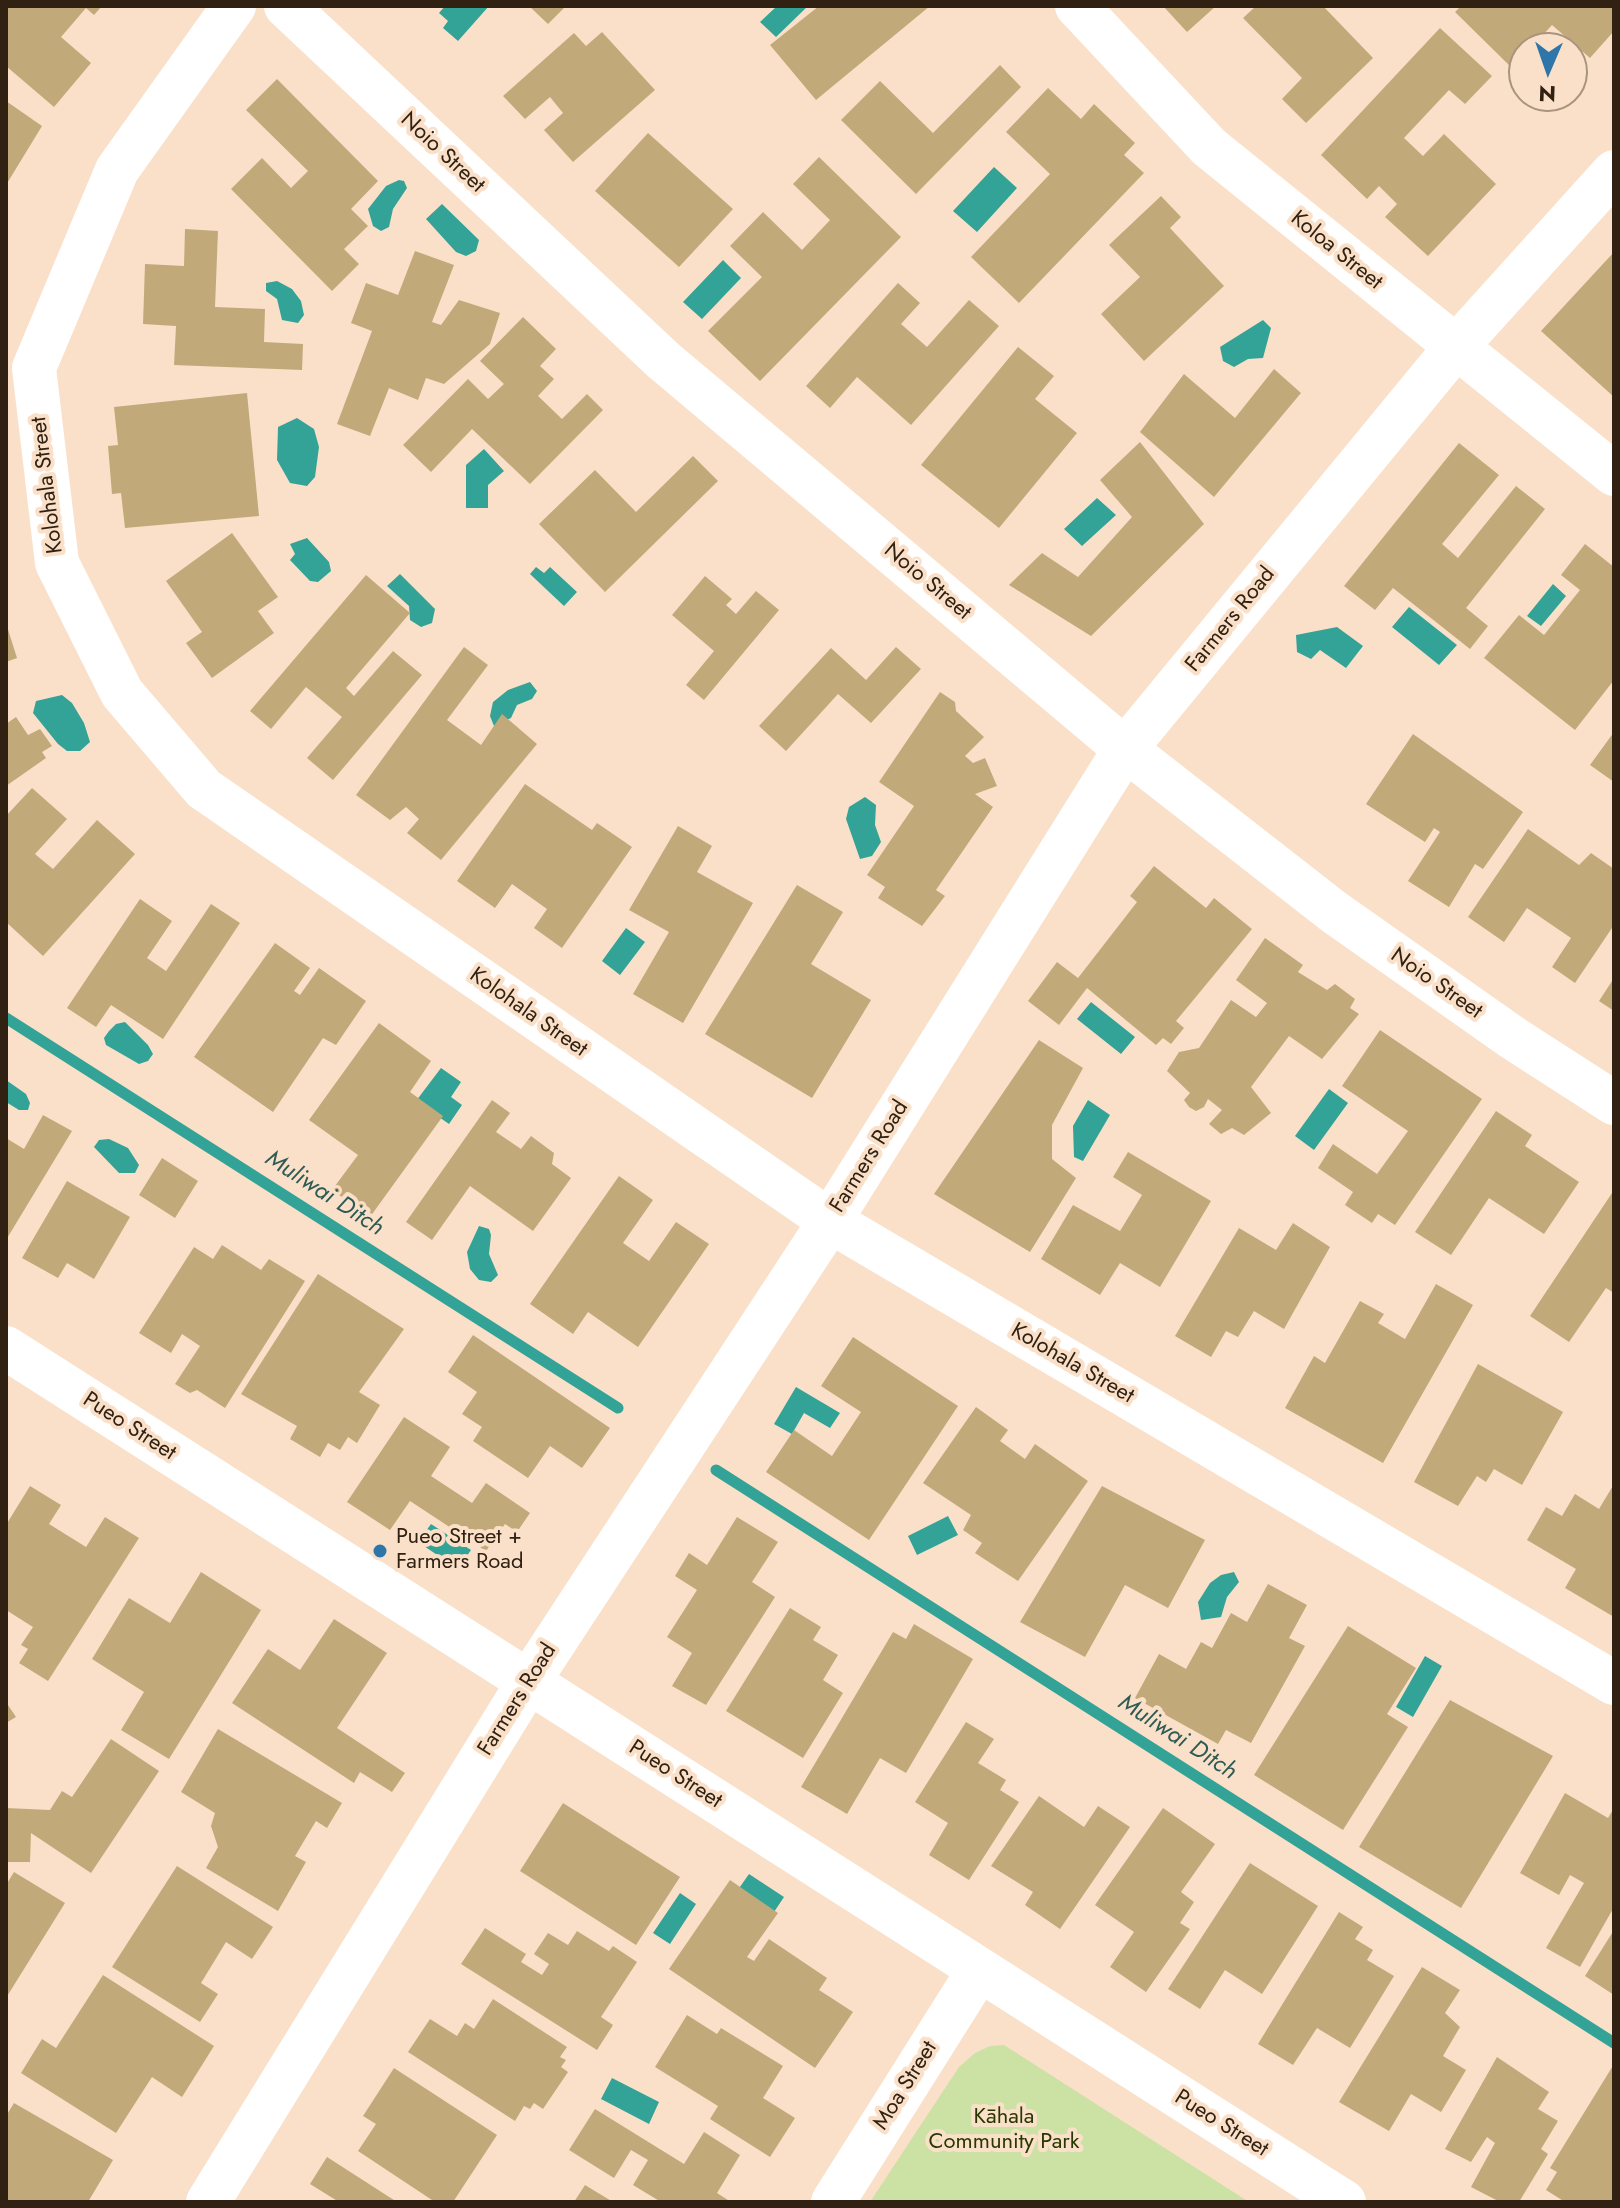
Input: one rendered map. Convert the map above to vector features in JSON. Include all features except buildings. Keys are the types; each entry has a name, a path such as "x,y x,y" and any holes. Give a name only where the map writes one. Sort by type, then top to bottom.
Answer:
{"street":[{"name":"Kolohala Street","path":"234,6 117,170 34,368 57,563 122,693 204,789 830,1221 1614,1683"},
{"name":"Noio Street","path":"286,6 663,360 1125,749 1334,912 1513,1038 1614,1103"},
{"name":"Koloa Street","path":"1077,6 1209,147 1614,474"},
{"name":"Farmers Road","path":"208,2202 529,1681 830,1221 1125,749 1455,348 1614,172"},
{"name":"Pueo Street","path":"6,1348 1344,2202"},
{"name":"Moa Street","path":"833,2202 979,1970"}],"green space":[{"name":"Kāhala Community Park","path":"1004,2045 1249,2202 870,2202 959,2067 975,2053 990,2046"}],"water":[{"path":"445,6 489,6 458,41 443,28 448,21 439,13"},
{"path":"777,6 808,6 776,37 760,22"},
{"path":"994,167 1017,188 977,232 953,211"},
{"path":"404,181 407,188 393,209 389,227 381,231 373,226 368,209 386,186"},
{"path":"442,204 479,240 476,251 466,256 456,252 426,219"},
{"path":"723,260 741,278 702,319 683,302"},
{"path":"277,281 292,289 301,301 304,315 298,323 282,320 277,299 266,291 266,283"},
{"path":"1263,320 1271,328 1263,358 1248,359 1234,367 1223,361 1220,347"},
{"path":"297,418 314,429 319,447 315,477 307,486 290,483 277,460 278,427"},
{"path":"484,449 504,471 488,485 488,508 466,508 466,465"},
{"path":"1097,498 1116,515 1082,546 1064,529"},
{"path":"307,538 329,562 331,571 318,582 310,581 290,560 295,554 290,544"},
{"path":"536,567 544,573 550,567 577,592 564,606 530,574"},
{"path":"400,574 435,609 432,623 421,627 410,620 409,606 387,586"},
{"path":"1553,584 1566,596 1541,626 1527,616"},
{"path":"1409,607 1457,645 1439,665 1392,627"},
{"path":"1337,627 1363,646 1346,668 1320,650 1311,659 1297,652 1296,635"},
{"path":"530,682 537,691 532,699 517,705 511,718 494,726 490,716 493,702 508,690"},
{"path":"62,695 72,703 84,723 90,742 80,751 67,751 58,744 33,713 36,701"},
{"path":"865,797 876,805 875,825 881,842 872,856 860,859 846,819 849,807"},
{"path":"626,928 645,942 620,975 602,961"},
{"path":"1091,1002 1135,1037 1121,1054 1077,1019"},
{"path":"125,1022 148,1045 153,1054 148,1061 139,1064 106,1045 104,1038 109,1031 116,1024"},
{"path":"441,1068 461,1082 451,1097 462,1105 449,1124 416,1101"},
{"path":"6,1080 26,1094 30,1103 28,1110 19,1110 6,1102"},
{"path":"1329,1089 1348,1103 1314,1150 1295,1136"},
{"path":"1088,1100 1110,1115 1083,1161 1074,1157 1073,1126"},
{"path":"109,1139 128,1148 139,1165 135,1173 119,1173 94,1147 99,1140"},
{"path":"479,1226 489,1229 491,1235 489,1254 498,1275 491,1282 479,1280 470,1269 467,1252"},
{"path":"796,1387 840,1413 830,1428 804,1413 792,1434 774,1424"},
{"path":"948,1516 958,1535 917,1555 908,1536"},
{"path":"431,1524 471,1550 458,1569 418,1542"},
{"path":"1234,1572 1239,1582 1227,1597 1221,1617 1201,1620 1198,1602 1210,1583 1221,1575"},
{"path":"1425,1656 1442,1666 1413,1717 1396,1707"},
{"path":"749,1874 784,1897 770,1918 735,1894"},
{"path":"680,1893 696,1904 670,1944 653,1933"},
{"path":"612,2078 659,2102 649,2124 601,2099"}],"waterway":[{"name":"Muliwai Ditch","path":"6,1018 618,1408"},
{"name":"Muliwai Ditch","path":"716,1470 1614,2043"}],"place":[{"name":"Pueo Street + Farmers Road","path":"380,1551"}]}
